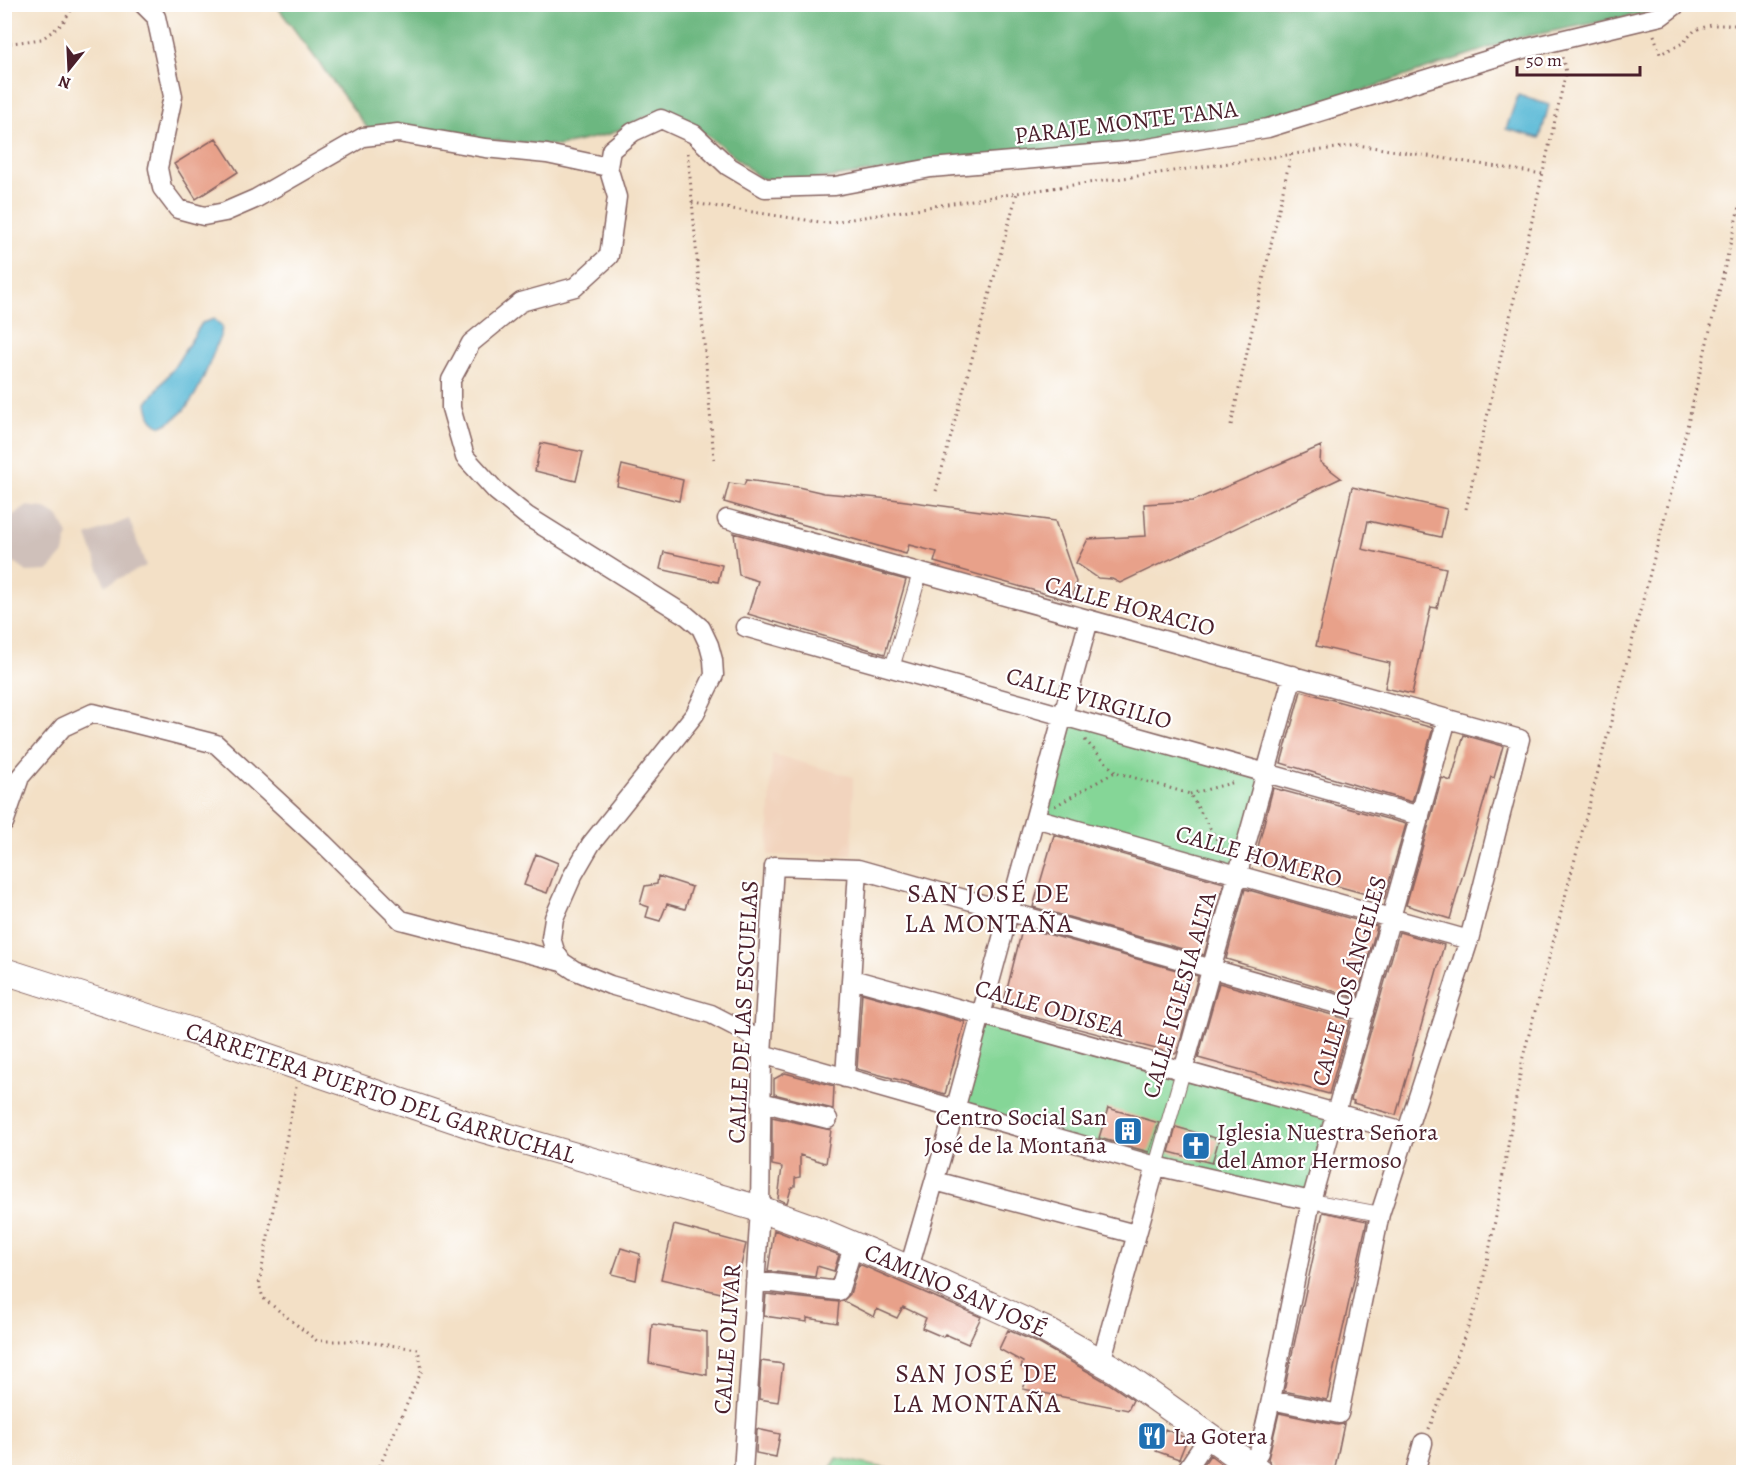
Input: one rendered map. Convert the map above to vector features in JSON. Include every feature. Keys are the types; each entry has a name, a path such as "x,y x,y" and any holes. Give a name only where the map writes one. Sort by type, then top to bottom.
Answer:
{"main road":[{"name":"CARRETERA PUERTO DEL GARRUCHAL","path":"4,971 482,1129 760,1209"},
{"name":"CAMINO SAN JOSÉ","path":"760,1209 854,1244 1011,1313 1101,1362 1255,1469"}],"street":[{"path":"143,4 156,17 173,96 158,168 162,188 178,209 204,216 225,212 255,199 363,137 398,133 485,148 547,154 608,167 617,197 609,256 575,287 521,303 471,343 451,381 451,408 465,457 496,491 527,516 687,616 701,628 714,660 714,675 695,714 591,844 573,875 552,927 553,944 562,962"},
{"name":"PARAJE MONTE TANA","path":"608,167 612,150 633,132 661,119 694,134 728,166 765,188 835,186 931,168 1137,150 1268,128 1501,56 1661,16 1677,4"},
{"name":"CALLE HORACIO","path":"727,519 1520,739 1469,940"},
{"path":"892,668 920,573"},
{"path":"909,1268 982,1014 1089,620"},
{"name":"CALLE VIRGILIO","path":"745,627 1420,816"},
{"name":"CALLE IGLESIA ALTA","path":"1101,1362 1293,675"},
{"path":"4,823 20,777 63,727 93,713 216,744 323,843 400,920 562,962 589,978 694,1008 727,1021 753,1037 762,1054 1156,1166 1380,1214"},
{"name":"CALLE LOS ÁNGELES","path":"1255,1469 1311,1201 1447,718"},
{"name":"CALLE HOMERO","path":"1035,818 1469,940"},
{"name":"CALLE DE LAS ESCUELAS","path":"760,1209 760,1102 774,866 858,869"},
{"path":"845,1078 858,869 1365,1012"},
{"path":"1271,1400 1339,1414 1380,1214 1469,940"},
{"name":"CALLE ODISEA","path":"852,979 1408,1133"},
{"path":"760,1102 828,1119"},
{"path":"935,1180 1135,1234"},
{"name":"CALLE OLIVAR","path":"743,1473 760,1209"},
{"path":"755,1281 839,1291 854,1244"},
{"path":"1185,1473 1188,1465 1210,1436"},
{"path":"1415,1473 1423,1443"}],"path":[{"path":"4,44 42,39 62,24 75,4"},
{"path":"1649,19 1660,54 1683,43 1695,30 1703,27 1743,25"},
{"path":"1466,509 1566,72 1557,41"},
{"path":"702,140 688,152 714,459"},
{"path":"692,203 826,223 1017,193 1358,145 1543,174"},
{"path":"1231,425 1291,154"},
{"path":"936,491 1017,193"},
{"path":"1423,1443 1480,1296 1523,1057 1675,478 1739,207 1743,200"},
{"path":"1063,716 1115,772 1190,794 1265,773"},
{"path":"1035,818 1115,772"},
{"path":"1190,794 1237,875"},
{"path":"299,1067 259,1284 263,1298 317,1341 358,1341 418,1348 422,1370 377,1473"}],"shaded area":[{"path":"26,506 44,508 59,517 68,535 64,553 48,571 27,572 12,561 5,547 5,527 13,515"},
{"path":"129,519 146,566 105,585 87,536"},
{"path":"772,754 853,777 852,855 768,855"}],"green space":[{"path":"276,5 1661,5 1646,13 1518,38 1270,122 1169,141 869,172 789,183 760,178 719,144 685,121 646,117 610,134 559,146 368,129"},
{"path":"1063,716 1265,773 1237,875 1035,818"},
{"path":"982,1014 1337,1113 1311,1201 955,1110"},
{"path":"837,1458 903,1472 828,1472"}],"water":[{"path":"1518,95 1549,105 1540,138 1506,129"},
{"path":"214,319 222,326 221,334 206,373 192,400 183,411 173,420 161,426 154,422 148,411 147,403 175,366 202,323"}],"building":[{"path":"216,138 238,172 196,199 174,164"},
{"path":"541,443 583,452 576,481 535,471"},
{"path":"1321,446 1320,462 1341,478 1120,583 1112,579 1098,578 1076,563 1088,539 1146,536 1144,504 1193,501"},
{"path":"622,465 683,480 679,501 617,486"},
{"path":"746,480 824,493 891,499 1055,521 1076,582 1071,601 934,562 937,552 909,545 906,554 724,502 729,483 744,485"},
{"path":"1352,487 1447,509 1441,537 1368,521 1362,549 1446,568 1437,608 1431,607 1412,694 1385,688 1390,663 1316,646"},
{"path":"734,533 906,580 885,654 748,614 758,581 739,575"},
{"path":"664,552 722,565 718,582 660,569"},
{"path":"1301,691 1433,728 1412,802 1281,763"},
{"path":"1464,735 1503,746 1494,778 1491,777 1450,919 1406,905 1442,778 1451,781"},
{"path":"1273,788 1406,824 1384,899 1254,863"},
{"path":"1054,835 1224,883 1204,955 1033,907"},
{"path":"536,854 558,863 547,893 524,885"},
{"path":"658,876 692,887 685,909 667,904 660,921 646,917 649,907 640,904 645,886 657,884"},
{"path":"1245,889 1377,926 1357,998 1226,959"},
{"path":"1026,928 1198,976 1177,1052 1175,1054 1002,1009 1022,930 1026,931"},
{"path":"1399,932 1444,945 1396,1115 1353,1103 1354,1101 1351,1100"},
{"path":"1219,983 1350,1020 1329,1094 1198,1058"},
{"path":"862,993 965,1022 945,1094 857,1069"},
{"path":"785,1073 834,1086 833,1109 774,1094 774,1079"},
{"name":"Centro Social San José de la Montaña","path":"1108,1108 1159,1123 1149,1152 1099,1138"},
{"path":"772,1117 831,1130 826,1163 800,1155 800,1177 795,1178 795,1186 791,1189 787,1203 778,1199 782,1167 772,1165"},
{"name":"Iglesia Nuestra Señora del Amor Hermoso","path":"1176,1127 1219,1139 1212,1163 1169,1152"},
{"path":"1323,1212 1367,1221 1327,1400 1284,1391"},
{"path":"674,1225 746,1244 734,1296 661,1279"},
{"path":"774,1230 839,1255 834,1271 817,1266 815,1277 768,1271"},
{"path":"621,1248 640,1254 636,1280 612,1274"},
{"path":"859,1264 981,1317 968,1344 945,1334 943,1337 922,1328 926,1318 903,1307 897,1318 877,1309 874,1317 843,1301 850,1294"},
{"path":"766,1294 839,1302 837,1323 807,1318 807,1322 764,1316"},
{"path":"652,1324 707,1332 707,1375 649,1363"},
{"path":"1008,1330 1038,1343 1108,1383 1133,1400 1128,1410 1023,1389 1030,1371 1021,1367 1023,1362 999,1349"},
{"path":"761,1361 783,1364 778,1402 759,1399"},
{"path":"1279,1413 1337,1425 1344,1424 1334,1473 1279,1473 1274,1469 1268,1459"},
{"path":"757,1429 780,1434 776,1457 756,1453"},
{"path":"1165,1429 1187,1439 1179,1459 1156,1451"},
{"path":"1210,1455 1234,1473 1198,1473"}],"place":[{"name":"Centro Social San José de la Montaña","path":"1128,1131"},
{"name":"Iglesia Nuestra Señora del Amor Hermoso","path":"1196,1146"},
{"name":"La Gotera","path":"1152,1436"}],"district":[{"name":"SAN JOSÉ DE LA MONTAÑA","path":"989,908"},
{"name":"SAN JOSÉ DE LA MONTAÑA","path":"977,1388"}]}
